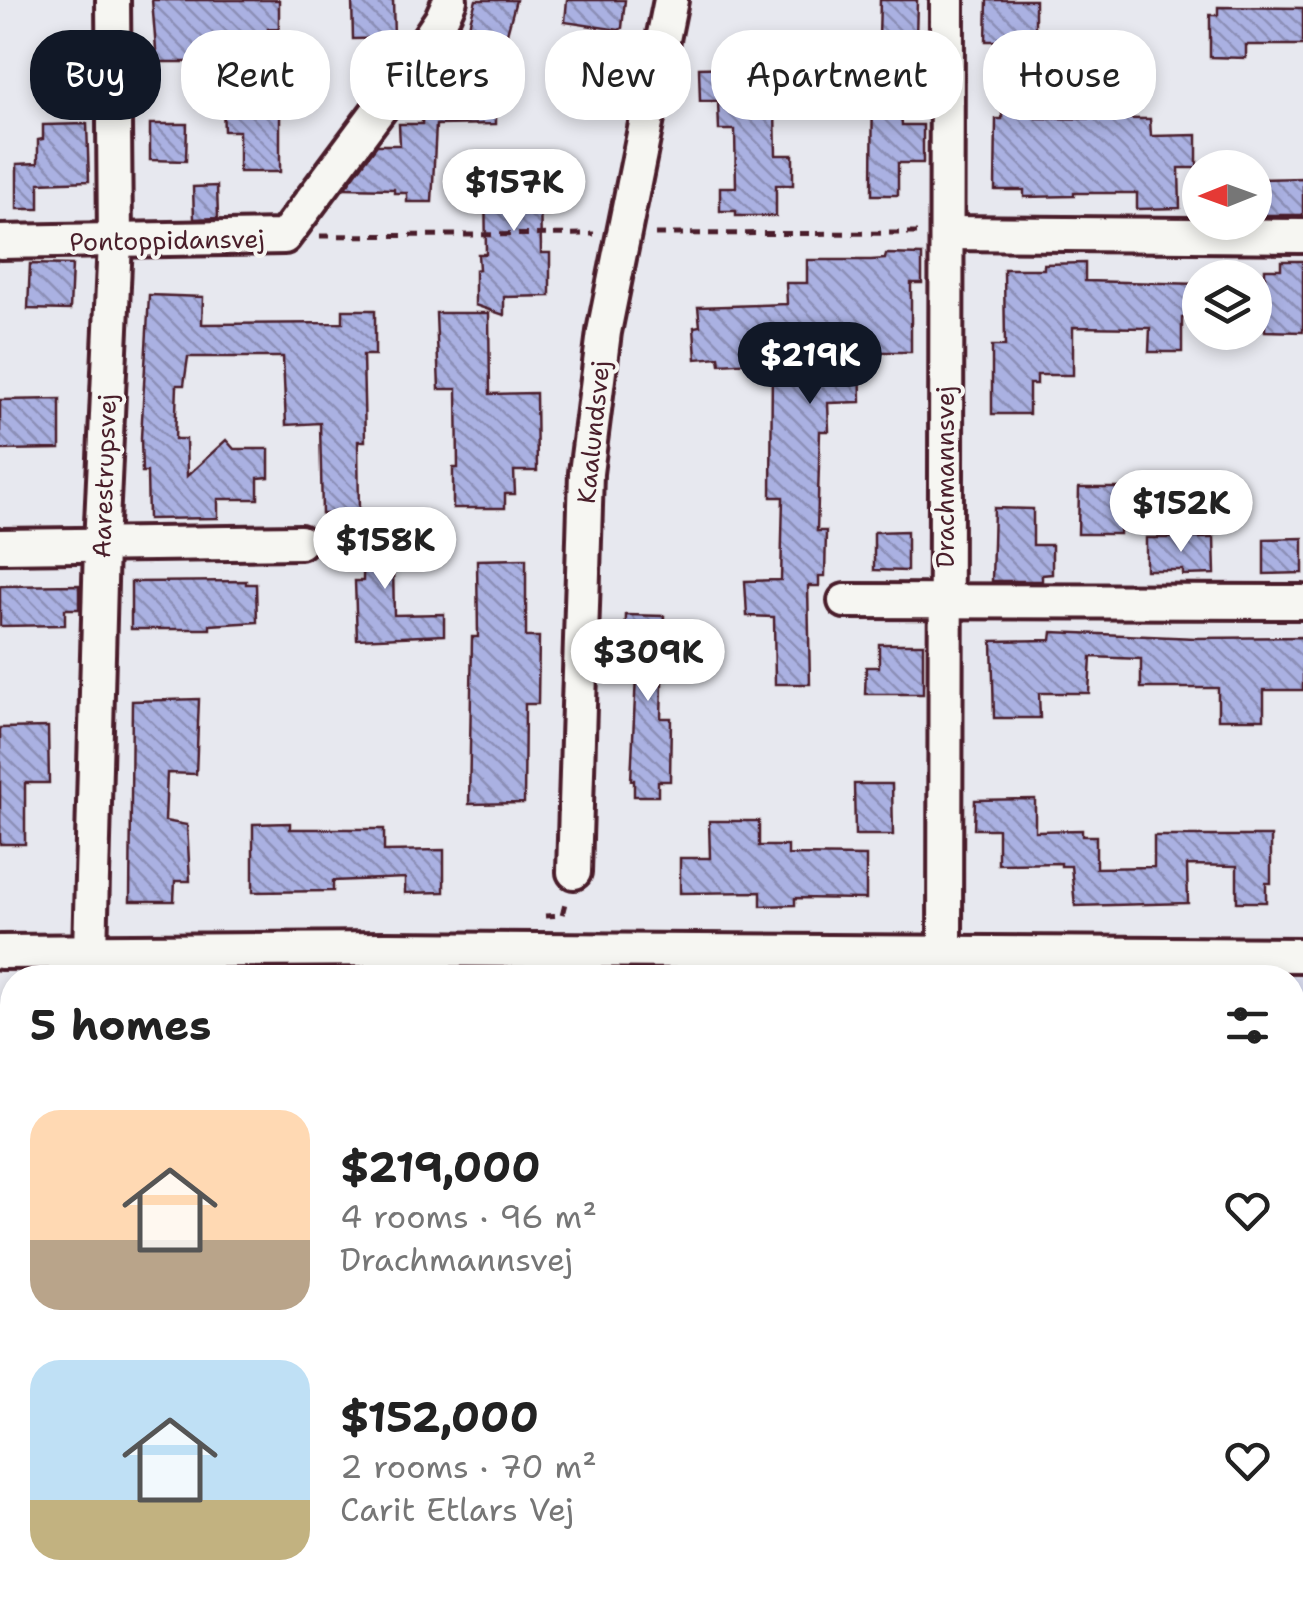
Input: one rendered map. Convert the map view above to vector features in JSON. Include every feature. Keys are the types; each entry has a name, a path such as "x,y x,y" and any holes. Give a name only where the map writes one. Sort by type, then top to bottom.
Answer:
{"street":[{"name":"Aarestrupsvej","path":"90,952 114,242 114,0"},
{"name":"Pontoppidansvej","path":"0,242 284,236 396,87 442,20 450,0"},
{"name":"Kaalundsvej","path":"574,872 586,473 604,332 671,0"},
{"name":"Drachmannsvej","path":"945,954 947,0"},
{"path":"947,233 1303,236"},
{"path":"0,546 300,542"},
{"path":"845,600 1303,602"},
{"path":"0,952 386,949 771,965 945,954 1303,955"}],"building":[{"path":"152,0 279,0 279,29 181,30 181,62 161,62 161,30 154,30"},
{"path":"352,0 393,0 394,30 353,30"},
{"path":"476,0 516,0 508,30 468,30"},
{"path":"567,0 625,0 619,30 565,22"},
{"path":"880,0 917,0 916,30 879,30"},
{"path":"987,0 1035,0 1035,30 986,30"},
{"path":"1218,7 1303,8 1303,45 1246,45 1246,58 1210,57 1210,15 1218,15"},
{"path":"699,68 711,68 711,101 700,101"},
{"path":"224,120 280,120 280,172 239,172 239,131 224,131"},
{"path":"422,120 496,120 496,124 436,125 432,202 407,202 407,193 394,193 394,189 345,188 377,145 400,145 399,124 422,124"},
{"path":"719,120 775,120 776,155 793,155 793,185 776,185 776,216 736,216 736,211 720,211 720,187 736,187 735,130 719,130"},
{"path":"873,120 923,125 923,163 898,163 898,195 872,195"},
{"path":"996,120 1150,120 1151,136 1197,135 1197,150 1182,150 1180,208 1137,209 1137,193 1024,197 1024,190 995,190"},
{"path":"87,124 89,181 39,183 39,209 17,209 17,164 38,163 38,140 43,139 43,125"},
{"path":"150,124 187,124 186,161 150,160"},
{"path":"549,155 550,187 540,187 541,253 550,253 550,296 504,297 504,315 475,305 478,254 486,254 485,184 496,183 495,156"},
{"path":"1303,178 1303,215 1272,215 1272,179"},
{"path":"217,186 218,218 194,219 193,187"},
{"path":"886,254 922,255 922,283 911,283 911,352 860,352 861,402 828,403 829,431 820,431 817,531 826,531 825,576 819,576 819,586 808,586 810,684 775,684 774,617 747,616 745,581 781,580 783,497 771,497 772,361 720,364 719,357 696,359 694,327 700,326 698,307 787,304 786,283 807,283 807,260 885,259"},
{"path":"1281,261 1303,261 1303,332 1272,331 1272,269 1281,269"},
{"path":"1085,263 1085,281 1182,284 1182,352 1149,352 1150,328 1073,327 1073,375 1037,375 1037,384 1029,384 1029,414 992,414 992,346 1005,346 1004,269 1044,269 1044,264"},
{"path":"30,264 72,265 70,310 28,309"},
{"path":"149,295 203,297 202,324 343,323 343,310 375,310 375,355 363,355 365,441 358,441 359,514 322,514 320,423 286,425 283,357 188,357 184,385 177,385 175,439 186,439 187,476 226,440 234,449 269,449 269,477 258,478 258,499 218,499 218,518 148,519 147,472 142,472 141,438"},
{"path":"436,313 489,313 490,394 536,393 537,471 514,471 515,494 505,494 505,508 453,508 453,468 458,468 457,389 439,389"},
{"path":"60,399 60,449 0,450 0,400"},
{"path":"1079,488 1121,488 1120,534 1078,534"},
{"path":"994,508 1033,509 1033,545 1052,545 1052,574 1042,575 1042,581 992,581"},
{"path":"364,520 392,520 394,615 444,614 444,635 357,639 355,581 363,581"},
{"path":"907,531 907,571 874,570 874,532"},
{"path":"1146,538 1214,538 1215,574 1146,570"},
{"path":"1303,538 1303,573 1264,574 1264,539"},
{"path":"526,559 526,637 539,637 538,704 525,704 524,803 469,804 472,637 478,637 477,560"},
{"path":"131,582 256,584 257,622 210,625 210,629 131,629"},
{"path":"79,585 79,609 65,609 65,625 0,626 0,586"},
{"path":"626,615 664,616 661,718 671,718 670,781 658,781 658,796 634,796 631,780 636,676 624,676"},
{"path":"1052,632 1196,638 1303,637 1303,690 1264,690 1264,719 1218,719 1218,688 1141,688 1141,659 1091,657 1089,693 1039,693 1040,718 994,718 992,641 1051,640"},
{"path":"879,644 923,644 923,694 865,694 866,667 879,667"},
{"path":"199,699 196,774 167,773 165,821 187,825 190,881 175,881 174,901 130,901 132,701"},
{"path":"48,727 49,783 25,783 25,844 0,844 0,728"},
{"path":"854,784 892,784 893,835 855,835"},
{"path":"1035,799 1035,831 1082,830 1082,836 1096,836 1096,868 1154,867 1154,836 1271,836 1271,883 1266,883 1266,902 1237,902 1237,866 1187,865 1188,903 1075,906 1071,866 998,864 998,829 974,829 975,800"},
{"path":"709,821 759,821 759,846 788,846 788,855 866,856 866,899 795,898 795,905 761,906 761,892 680,893 680,858 710,858"},
{"path":"290,823 290,829 384,829 384,851 444,850 444,892 405,893 405,878 333,881 333,891 253,892 253,824"}]}
